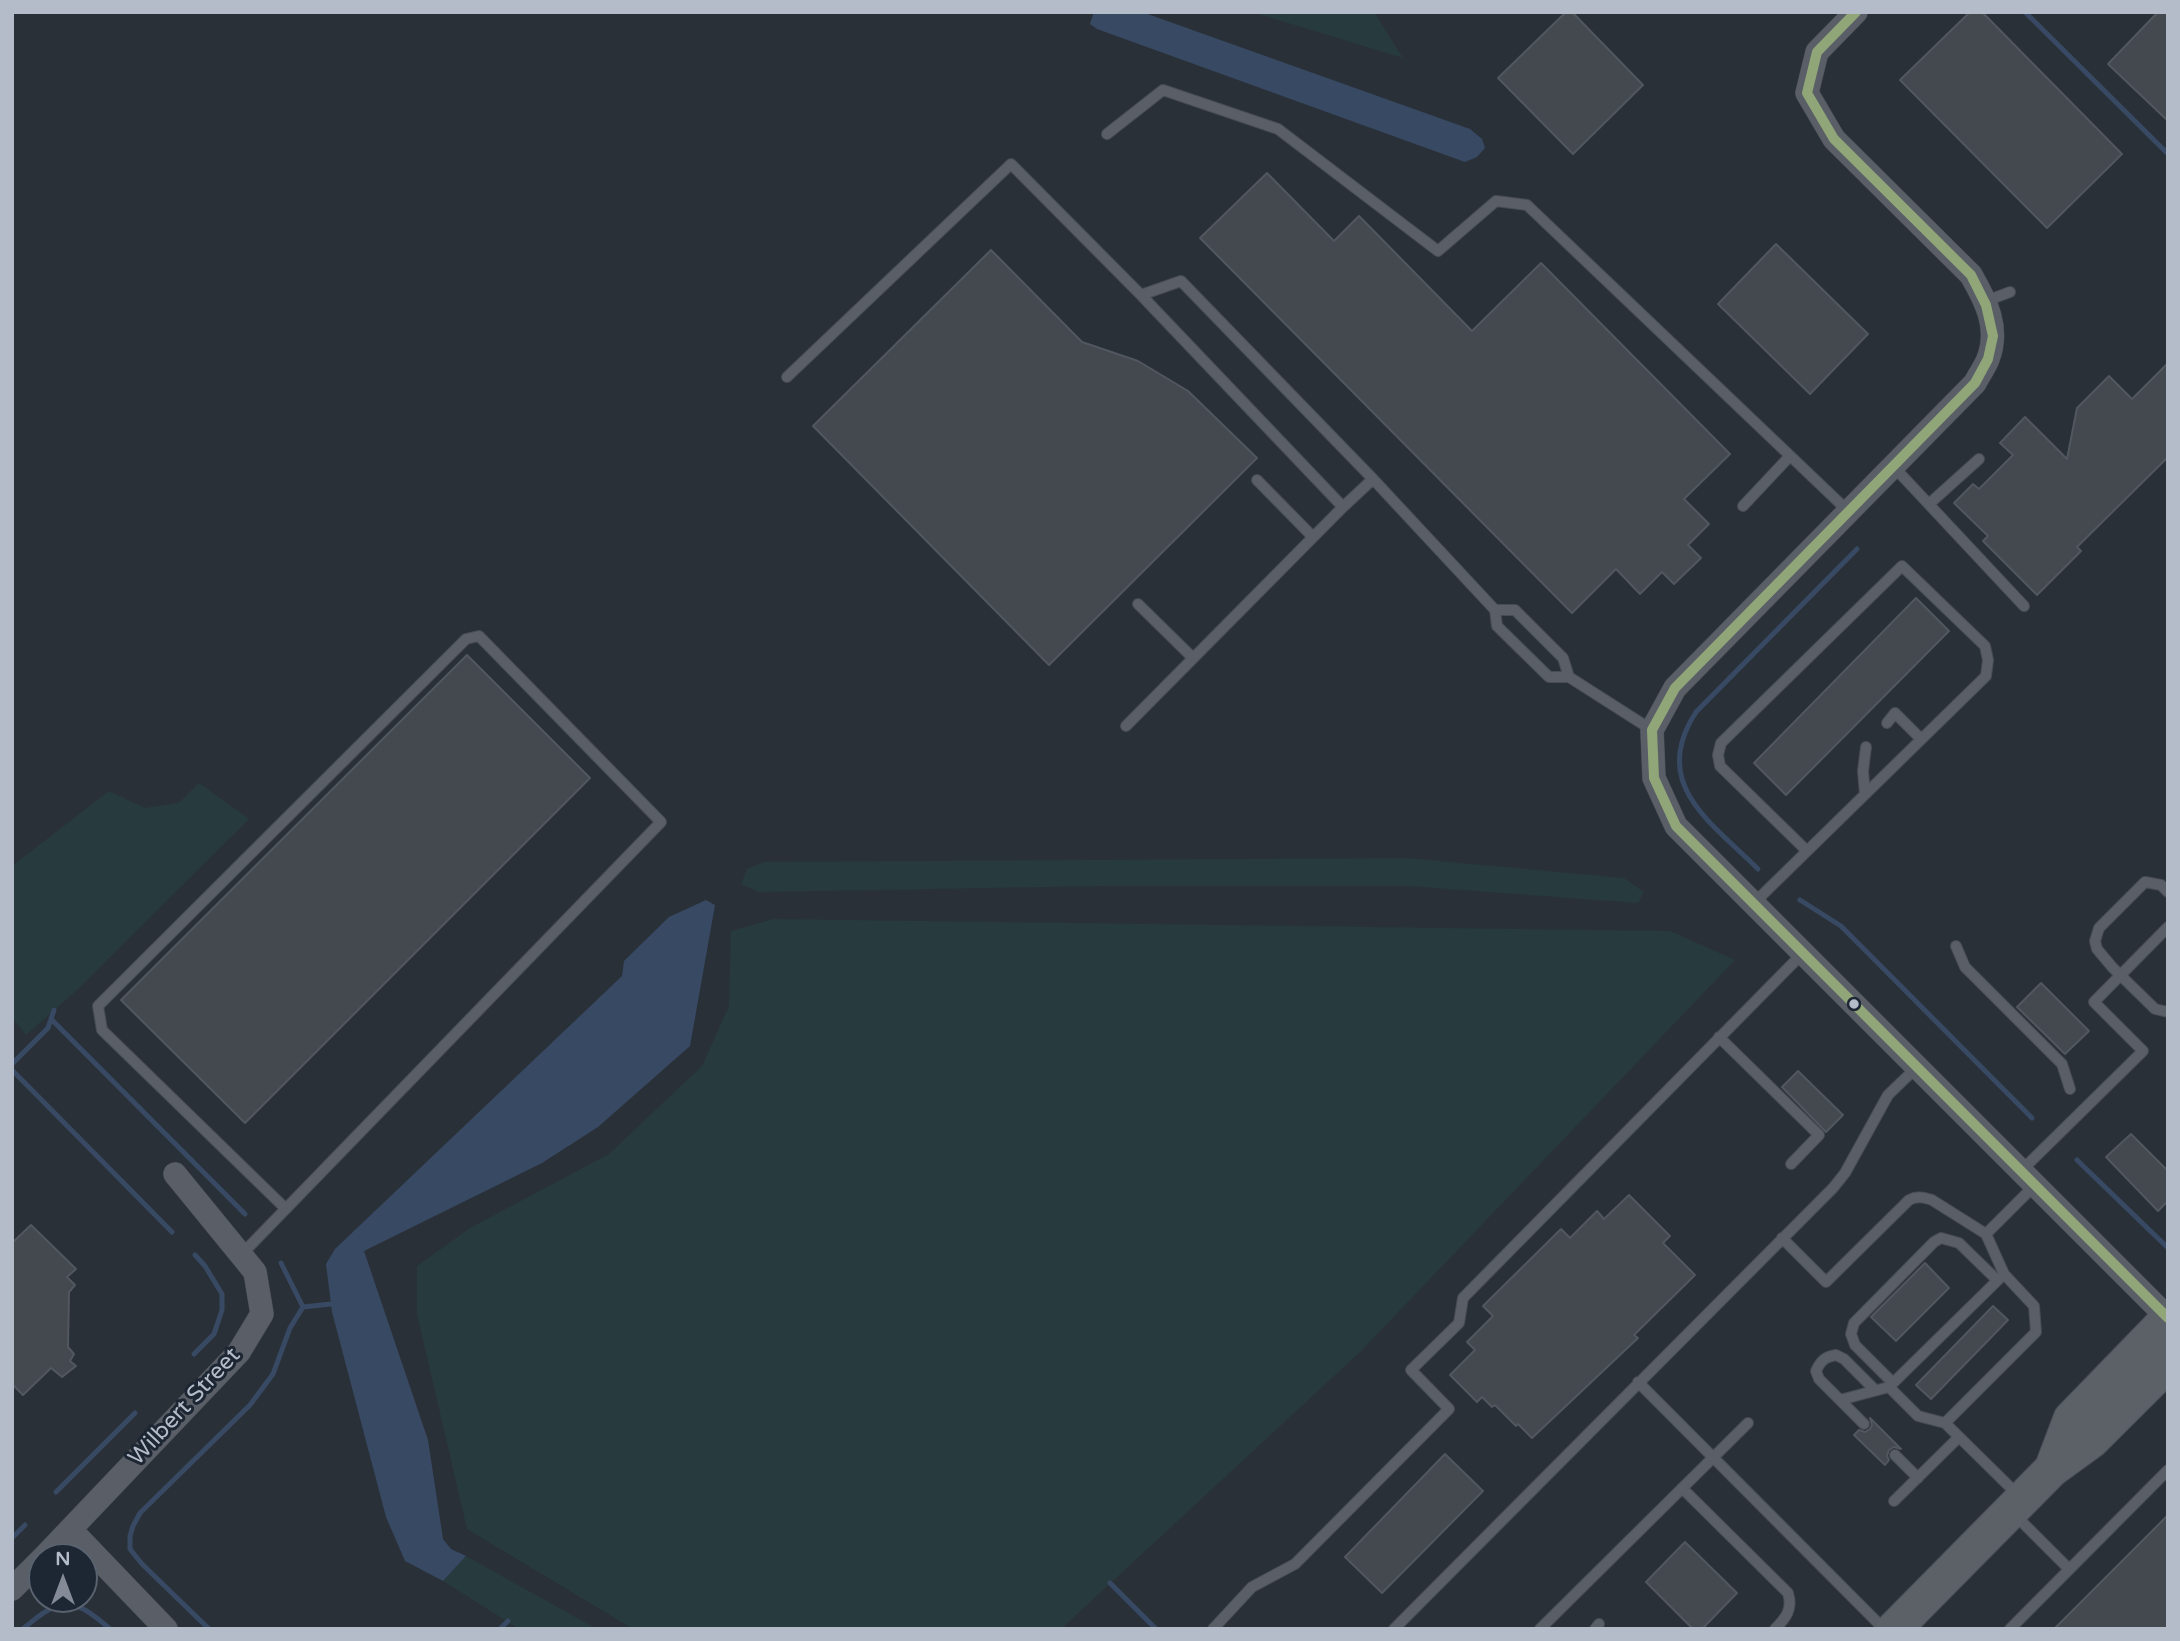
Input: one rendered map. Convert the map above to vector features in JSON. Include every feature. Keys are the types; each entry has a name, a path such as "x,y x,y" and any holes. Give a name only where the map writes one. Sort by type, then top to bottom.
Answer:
{"main road":[{"path":"2052,1469 2071,1419 2168,1318"},
{"path":"1894,1629 2052,1469 2092,1440 2168,1364"}],"street":[{"path":"1856,12 1817,52 1807,93 1834,139 1971,275 1986,301 1993,328 1989,358 1975,383 1675,688 1652,730 1654,778 1676,826 2168,1318"},
{"name":"Wilbert Street","path":"58,1543 239,1352 262,1314 255,1272 175,1174"},
{"path":"71,1530 166,1629"},
{"name":"Wilbert Street","path":"12,1589 28,1573"}],"lane":[{"path":"1107,134 1163,90 1278,129 1438,251 1496,201 1527,205 1848,512"},
{"path":"787,377 1011,164 1141,295 1343,507"},
{"path":"1141,295 1181,281 1373,479 1495,610 1497,626 1549,677 1569,677 1652,730"},
{"path":"1986,301 2010,292"},
{"path":"1743,506 1790,456"},
{"path":"1929,504 1979,459"},
{"path":"1893,466 2024,606"},
{"path":"1126,726 1373,479"},
{"path":"1257,480 1313,537"},
{"path":"1753,904 1807,852 1986,676 1988,660 1985,646 1902,566 1721,743 1718,755 1720,766 1807,852"},
{"path":"1138,604 1193,658"},
{"path":"1495,610 1515,610 1563,659 1569,677"},
{"path":"241,1255 286,1209 661,822 479,636 466,639 98,1006 102,1030 286,1209"},
{"path":"1886,723 1895,713 1921,739"},
{"path":"1865,794 1863,771 1867,747"},
{"path":"2168,891 2161,885 2145,882 2099,928 2095,941 2097,949 2120,975 2155,1009 2168,1012"},
{"path":"1986,1234 2028,1178 2143,1051 2094,1002 2168,927"},
{"path":"1956,946 1965,967 2062,1064 2070,1089"},
{"path":"1213,1629 1252,1587 1295,1564 1449,1409 1411,1370 1459,1323 1463,1298 1802,954"},
{"path":"1719,1037 1819,1135 1791,1164"},
{"path":"1394,1629 1845,1173 1888,1095 1917,1068"},
{"path":"1782,1238 1826,1282 1909,1200 1923,1197 1932,1199 1986,1234 2001,1277"},
{"path":"1945,1423 2036,1332 2034,1306 1959,1243 1941,1238 1854,1323 1850,1334 1855,1345 1918,1416 1945,1423 1959,1437 2069,1569"},
{"path":"1840,1400 1891,1385 2001,1277"},
{"path":"1864,1424 1819,1379 1816,1371 1820,1362 1836,1354 1874,1389"},
{"path":"1638,1382 1884,1629"},
{"path":"1540,1629 1748,1423"},
{"path":"1894,1501 1959,1437"},
{"path":"1895,1455 1918,1478"},
{"path":"2010,1629 2168,1470"},
{"path":"1682,1488 1787,1593 1790,1609 1774,1629"}],"green space":[{"path":"1252,12 1374,12 1403,58"},
{"path":"199,783 249,819 77,990 26,1035 12,1017 12,866 109,791 145,808 179,803"},
{"path":"1406,858 1624,878 1644,892 1638,903 1408,886 1103,886 759,892 741,884 747,869 764,862"},
{"path":"774,919 1670,931 1735,960 1361,1351 1061,1629 633,1629 467,1529 417,1314 417,1266 470,1228 609,1154 702,1066 729,1006 731,931"},
{"path":"466,1556 597,1629 519,1629 443,1581"}],"water":[{"path":"1094,12 1142,12 1470,129 1482,139 1485,148 1477,157 1465,162 1097,29 1090,24"},
{"path":"706,900 715,905 690,1046 598,1127 542,1163 364,1251 428,1440 443,1539 451,1549 466,1556 443,1581 405,1561 386,1517 332,1312 326,1264 335,1249 622,976 624,961 669,917"}],"building":[{"path":"1566,12 1572,12 1643,85 1573,154 1498,78"},
{"path":"1970,12 1982,12 2122,154 2047,228 1900,80"},
{"path":"2158,12 2168,12 2168,121 2108,64"},
{"path":"1267,173 1334,241 1359,216 1472,331 1541,263 1730,454 1684,499 1709,524 1688,545 1701,558 1674,584 1662,572 1640,594 1616,569 1572,613 1200,238"},
{"path":"1776,244 1868,334 1810,394 1718,304"},
{"path":"991,250 1082,342 1138,361 1188,391 1257,458 1049,665 813,426"},
{"path":"2168,363 2168,457 2077,547 2081,551 2037,595 1983,541 1988,536 1954,503 1973,484 1979,489 2013,455 2000,443 2025,417 2067,459 2077,408 2109,376 2132,399"},
{"path":"1916,598 1949,631 1786,795 1754,763"},
{"path":"467,655 590,778 245,1123 121,1000"},
{"path":"2041,983 2089,1031 2065,1054 2017,1007"},
{"path":"1798,1071 1843,1115 1826,1132 1782,1087"},
{"path":"2131,1134 2168,1171 2168,1201 2158,1211 2106,1157"},
{"path":"1629,1195 1670,1236 1663,1243 1695,1275 1634,1335 1638,1338 1532,1438 1495,1405 1492,1407 1482,1397 1477,1402 1450,1375 1475,1350 1467,1342 1493,1316 1483,1306 1561,1229 1570,1238 1597,1211 1604,1219"},
{"path":"31,1225 76,1269 67,1277 75,1285 69,1292 68,1347 74,1354 70,1361 76,1366 62,1377 51,1368 23,1395 12,1384 12,1243"},
{"path":"1925,1263 1949,1288 1896,1341 1871,1317"},
{"path":"1993,1306 2008,1320 1931,1399 1916,1385"},
{"path":"1870,1418 1901,1449 1894,1447 1889,1450 1889,1460 1885,1465 1854,1435 1859,1430 1865,1432 1870,1429"},
{"path":"1445,1454 1483,1491 1382,1593 1345,1557"},
{"path":"2168,1515 2168,1629 2054,1629"},
{"path":"1685,1542 1737,1593 1702,1629 1693,1629 1646,1582"}],"waterway":[{"path":"2025,12 2168,154"},
{"path":"1758,869 1705,818 1692,800 1683,781 1679,760 1683,737 1696,712 1857,549"},
{"path":"1800,900 1841,926 2032,1118"},
{"path":"12,1064 48,1028 54,1010"},
{"path":"51,1019 245,1214"},
{"path":"12,1070 172,1232"},
{"path":"2077,1160 2168,1248"},
{"path":"194,1354 214,1334 222,1310 222,1294 195,1255"},
{"path":"209,1629 142,1564 130,1549 130,1536 140,1513 250,1405 273,1374 290,1328 303,1307 281,1263"},
{"path":"303,1307 331,1304"},
{"path":"56,1492 135,1413"},
{"path":"12,1538 25,1525"},
{"path":"1110,1583 1156,1629"},
{"path":"23,1629 47,1611 66,1604 85,1610 110,1629"},
{"path":"500,1629 508,1621"}],"transit line":[{"path":"1856,12 1817,52 1807,93 1834,139 1971,275 1986,305 1993,336 1988,359 1975,383 1675,688 1652,730 1654,778 1676,826 2168,1318"}]}
